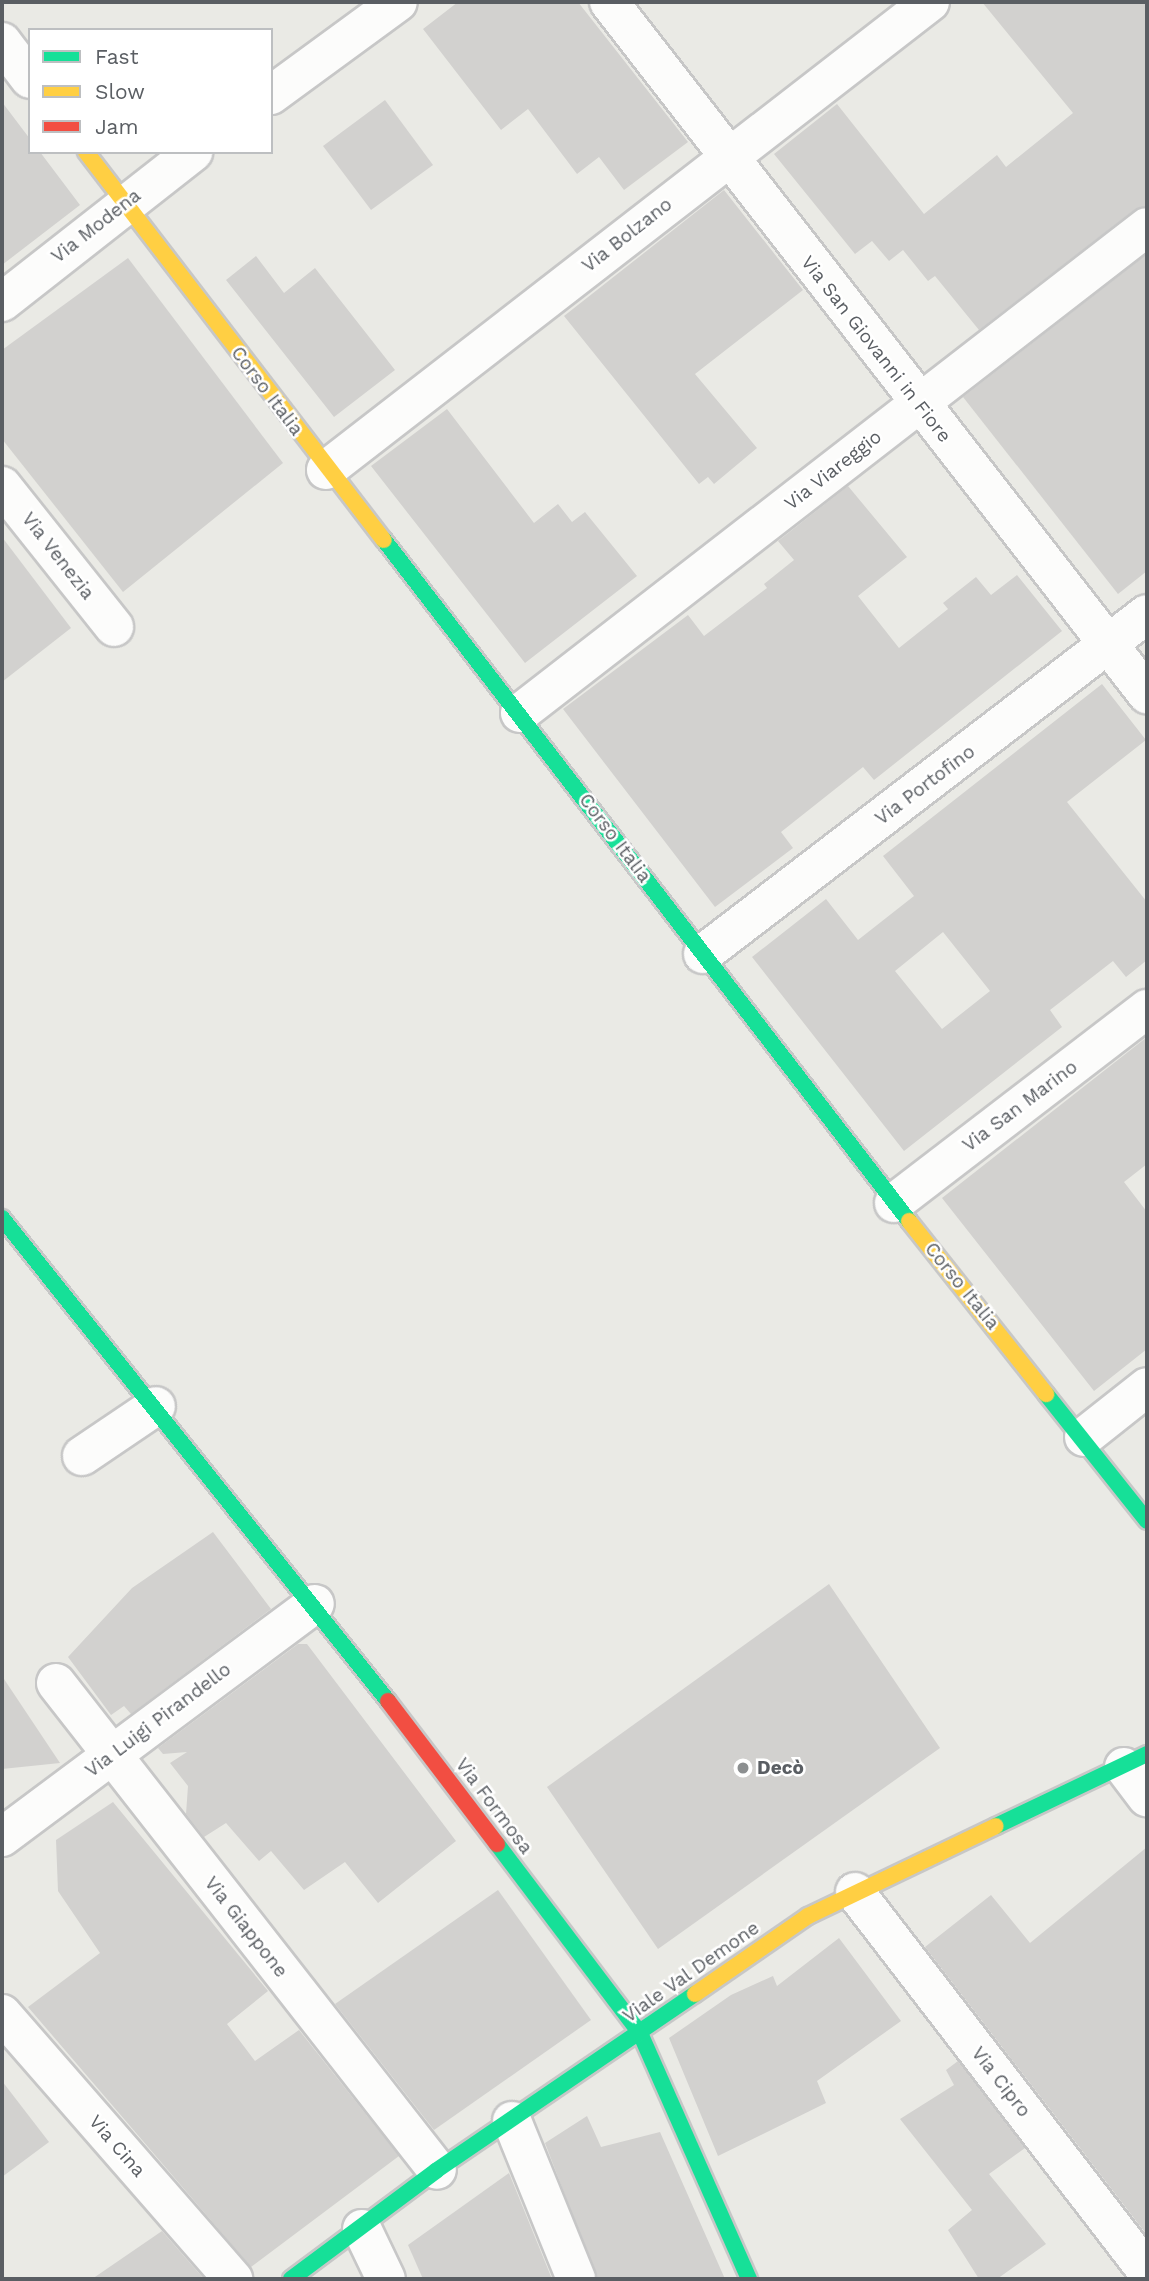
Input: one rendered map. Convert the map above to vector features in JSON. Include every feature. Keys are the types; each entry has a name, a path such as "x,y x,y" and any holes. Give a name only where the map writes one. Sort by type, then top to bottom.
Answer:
{"street":[{"path":"273,94 398,2"},
{"name":"Via San Giovanni in Fiore","path":"609,2 727,158 1147,694"},
{"name":"Via Bolzano","path":"327,470 930,2"},
{"path":"2,42 28,76"},
{"name":"Corso Italia","path":"88,154 327,470 520,713 894,1203 1084,1437 1147,1521"},
{"name":"Via Modena","path":"2,302 124,202 190,154"},
{"name":"Via Viareggio","path":"520,713 1147,227"},
{"name":"Via Venezia","path":"2,486 114,627"},
{"name":"Via Portofino","path":"703,954 1147,614"},
{"name":"Via San Marino","path":"894,1203 1147,1009"},
{"name":"Via Formosa","path":"2,1218 315,1604 640,2033 749,2279"},
{"path":"1084,1437 1147,1387"},
{"path":"82,1456 156,1406"},
{"name":"Via Luigi Pirandello","path":"2,1837 315,1604"},
{"name":"Via Giappone","path":"56,1683 437,2170"},
{"path":"1135,1760 1147,1797"},
{"name":"Viale Val Demone","path":"291,2279 362,2229 437,2170 808,1916 1135,1760"},
{"name":"Via Cipro","path":"855,1892 1147,2271"},
{"name":"Via Cina","path":"2,2014 233,2279"},
{"path":"512,2121 576,2279"},
{"path":"362,2229 386,2279"}],"building":[{"path":"458,2 578,2 688,142 624,190 599,157 577,174 528,109 501,130 423,29"},
{"path":"982,2 1147,2 1147,206 1134,210 979,330 935,276 928,281 903,250 889,261 872,241 855,254 774,154 837,104 924,214 997,155 1006,167 1073,113"},
{"path":"385,100 433,165 371,210 323,146"},
{"path":"2,102 28,136 28,154 42,154 80,205 2,265"},
{"path":"724,190 803,290 695,374 757,448 714,484 708,477 699,484 564,316"},
{"path":"1147,254 1147,571 1118,594 963,397"},
{"path":"256,256 284,293 315,268 395,370 334,417 226,280"},
{"path":"128,258 283,463 123,592 2,439 2,350"},
{"path":"447,409 534,523 558,504 572,522 585,512 637,576 525,663 371,466"},
{"path":"848,486 907,557 858,596 899,648 948,609 943,603 976,577 991,595 1017,575 1062,631 874,780 863,767 781,832 793,848 715,907 563,709 688,615 704,636 767,588 764,584 794,560 778,541"},
{"path":"2,537 71,628 2,682"},
{"path":"1102,684 1146,740 1067,802 1147,902 1147,960 1126,977 1113,961 1050,1010 1062,1027 904,1151 752,957 826,899 858,940 914,896 883,856","holes":["943,932 990,991 942,1029 895,971"]},
{"path":"1147,1037 1147,1164 1124,1182 1147,1212 1147,1349 1094,1391 942,1198"},
{"path":"213,1532 271,1609 131,1714 124,1706 111,1715 68,1657 132,1588"},
{"name":"Decò","path":"829,1584 940,1748 658,1949 547,1787"},
{"path":"298,1644 307,1644 456,1841 378,1903 345,1862 304,1890 271,1851 259,1861 226,1823 204,1837 186,1814 188,1786 170,1763 187,1752 163,1754 158,1748"},
{"path":"2,1676 60,1763 2,1769"},
{"path":"113,1802 268,1991 227,2024 255,2061 299,2030 399,2156 251,2267 28,2007 100,1953 58,1891 56,1840"},
{"path":"1147,1847 1147,2235 925,1947 991,1895 1030,1943"},
{"path":"498,1890 591,2020 434,2130 335,2004"},
{"path":"839,1938 901,2021 817,2081 826,2103 718,2156 669,2038 731,1995 773,1976 777,1986"},
{"path":"958,2061 1025,2148 989,2174 1046,2244 997,2279 979,2279 948,2230 972,2210 900,2119 954,2085 946,2070"},
{"path":"2,2081 49,2142 2,2177"},
{"path":"587,2116 601,2147 660,2132 725,2279 597,2279 545,2143"},
{"path":"509,2173 552,2279 423,2279 408,2245"},
{"path":"162,2231 204,2279 92,2279"}],"traffic: fast":[{"path":"384,540 909,1221"},
{"path":"2,1218 388,1701"},
{"path":"1046,1394 1147,1521"},
{"path":"996,1826 1147,1754"},
{"path":"497,1844 640,2033 749,2279"},
{"path":"291,2279 437,2170 695,1994"}],"traffic: slow":[{"path":"88,154 384,540"},
{"path":"909,1221 1046,1394"},
{"path":"695,1994 808,1916 996,1826"}],"traffic: jam":[{"path":"388,1701 497,1844"}],"place":[{"name":"Decò","path":"743,1768"}]}
